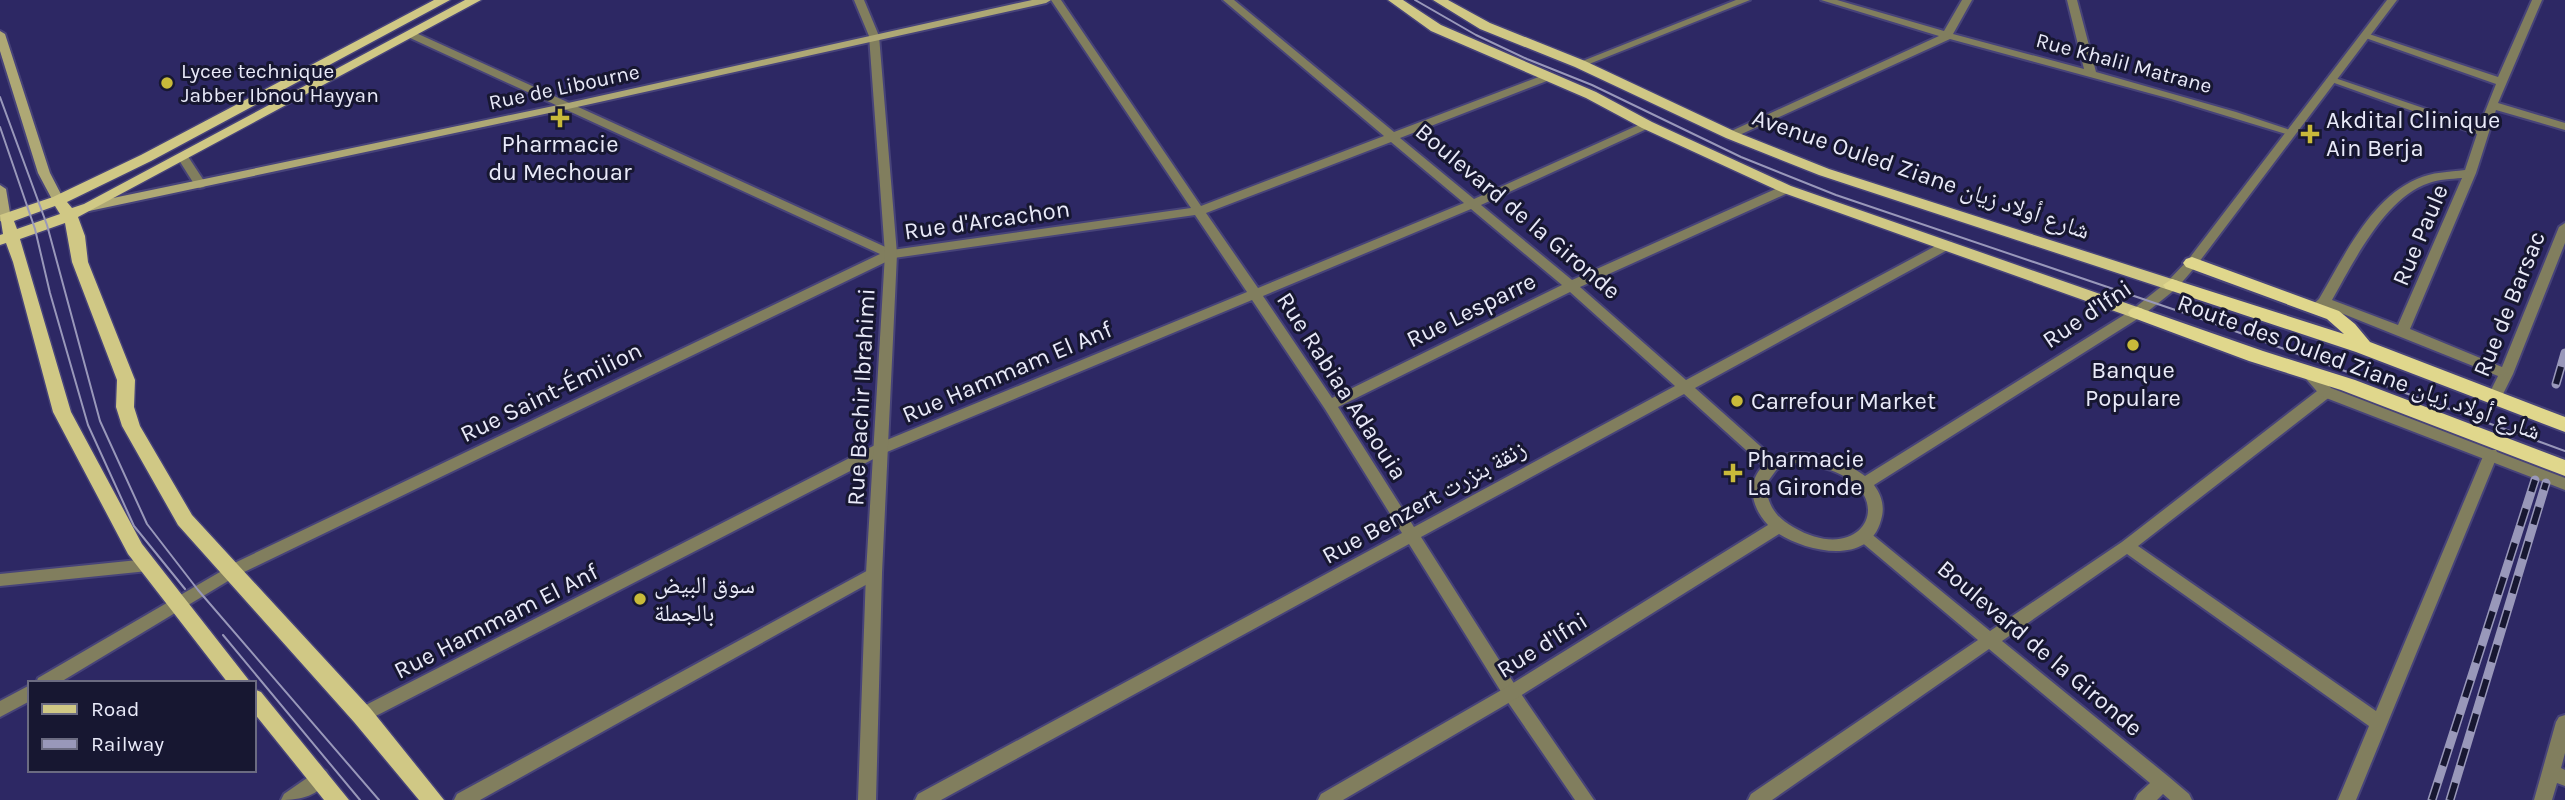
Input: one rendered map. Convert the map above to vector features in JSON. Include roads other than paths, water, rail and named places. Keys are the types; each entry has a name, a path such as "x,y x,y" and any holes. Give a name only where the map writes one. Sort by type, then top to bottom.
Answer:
{"highway":[{"path":"2192,263 2320,305 2341,320 2363,347"},
{"name":"Avenue Ouled Ziane شارع أولاد زيان","path":"2172,285 2280,320"},
{"name":"Route des Ouled Ziane شارع أولاد زيان","path":"2137,313 2381,397 2565,468"},
{"name":"Route des Ouled Ziane شارع أولاد زيان","path":"2280,320 2363,347 2565,425"}],"main road":[{"path":"3,220 58,200 146,158 444,0"},
{"path":"146,158 186,142 452,0"},
{"path":"6,239 89,207 209,137 464,0"},
{"path":"163,166 475,0"},
{"name":"Rue de Libourne","path":"89,207 568,106 1046,0"},
{"path":"1394,0 1436,28 1591,95 1647,125 1786,189 2137,313"},
{"name":"Avenue Ouled Ziane شارع أولاد زيان","path":"1439,0 1485,26 1580,64 1731,135 1824,172 2172,285"},
{"path":"0,34 44,173 70,216 80,262 126,380 125,407 131,426 185,520 362,715 433,800"},
{"path":"0,189 6,239 62,412 135,549 179,601 194,626 239,681"},
{"path":"256,700 338,800"}],"street":[{"name":"Rue Bachir Ibrahimi","path":"859,0 874,36 891,254 883,448 874,573 867,800"},
{"name":"Rue Rabiaa Adaouia","path":"1056,0 1330,405 1511,693 1585,800"},
{"name":"Boulevard de la Gironde","path":"1228,0 1571,286 1772,465"},
{"path":"1580,64 1745,0"},
{"name":"Rue Khalil Matrane","path":"1826,0 1946,37 2201,103 2290,132"},
{"path":"1731,135 1946,37 1967,0"},
{"path":"2072,0 2091,74"},
{"name":"Rue d'Ifni","path":"1864,484 2137,313 2172,285 2192,263 2392,0"},
{"name":"Rue Paule","path":"2402,331 2470,173 2492,105 2538,0"},
{"name":"Rue d'Arcachon","path":"412,35 891,254 1199,212 1548,77"},
{"path":"2365,36 2502,82"},
{"path":"2332,80 2483,132"},
{"path":"2492,105 2565,127"},
{"name":"Rue Hammam El Anf","path":"362,715 883,448 1473,204 1647,125"},
{"path":"183,157 200,184"},
{"path":"2470,173 2421,181 2394,200 2378,219 2320,305 2402,331 2507,374"},
{"name":"Rue Lesparre","path":"1330,405 1571,286 1786,189"},
{"name":"Rue de Barsac","path":"2494,398 2507,374 2565,227"},
{"name":"Rue Benzert زنقة بنزرت","path":"924,800 1947,245"},
{"name":"Rue Saint-Émilion","path":"47,681 232,571 891,254"},
{"path":"2308,373 2326,392 2565,484"},
{"path":"1757,800 2127,546 2326,392"},
{"path":"2347,800 2491,454"},
{"path":"1796,458 1811,458 1840,466 1864,484 1873,498 1876,512 1873,525 1864,536 1853,542 1824,545 1800,538 1779,526 1768,516 1758,494 1763,473 1772,465 1796,458"},
{"name":"Rue d'Ifni","path":"1327,800 1511,693 1779,526"},
{"name":"Boulevard de la Gironde","path":"1864,536 2183,800"},
{"path":"2127,546 2379,723"},
{"path":"0,580 148,565"},
{"path":"463,800 874,573"},
{"path":"0,710 28,693"},
{"path":"2543,800 2558,775 2565,722"},
{"path":"290,800 320,777"},
{"path":"2144,800 2163,783"}],"tram line":[{"path":"1415,0 1476,35 1527,59 1592,85 1741,157 1836,195 2196,317 2565,451"},
{"path":"0,97 47,225 100,421 147,524 198,590 379,800"},
{"path":"0,127 35,229 50,293 88,425 134,526 185,589"},
{"path":"223,635 360,800"}],"railway":[{"path":"2556,384 2565,353"},
{"path":"2432,800 2535,480"},
{"path":"2450,800 2546,483"}],"place":[{"name":"Lycee technique Jabber Ibnou Hayyan","path":"167,83"},
{"name":"Pharmacie du Mechouar","path":"560,118"},
{"name":"Akdital Clinique Ain Berja","path":"2310,134"},
{"name":"Banque Populare","path":"2133,345"},
{"name":"Carrefour Market","path":"1737,401"},
{"name":"Pharmacie La Gironde","path":"1733,473"},
{"name":"سوق البيض بالجملة","path":"640,599"}]}
